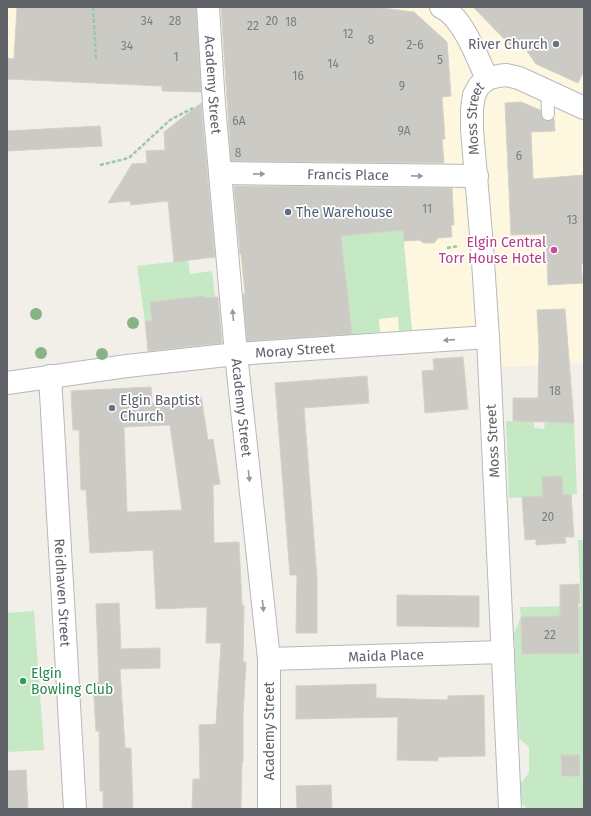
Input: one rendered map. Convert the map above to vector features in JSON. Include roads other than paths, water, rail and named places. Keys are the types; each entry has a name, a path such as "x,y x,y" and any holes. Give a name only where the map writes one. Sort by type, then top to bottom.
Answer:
{"street":[{"name":"Academy Street","path":"208,7 214,105 236,354 269,659 269,809"},
{"path":"447,9 460,24 487,79 506,75 519,78 584,108"},
{"name":"Moss Street","path":"487,79 478,86 474,95 472,105 472,130 488,337 510,809"},
{"name":"Francis Place","path":"220,173 476,176"},
{"name":"Moray Street","path":"7,383 127,366 236,354 488,337"},
{"name":"Reidhaven Street","path":"50,376 75,809"},
{"name":"Maida Place","path":"269,659 503,652"}],"lane":[{"path":"547,90 548,114"}],"place":[{"name":"River Church","path":"556,44"},
{"name":"The Warehouse","path":"288,212"},
{"name":"Elgin Central Torr House Hotel","path":"554,250"},
{"name":"Elgin Baptist Church","path":"112,408"},
{"name":"Elgin Bowling Club","path":"23,681"}]}
